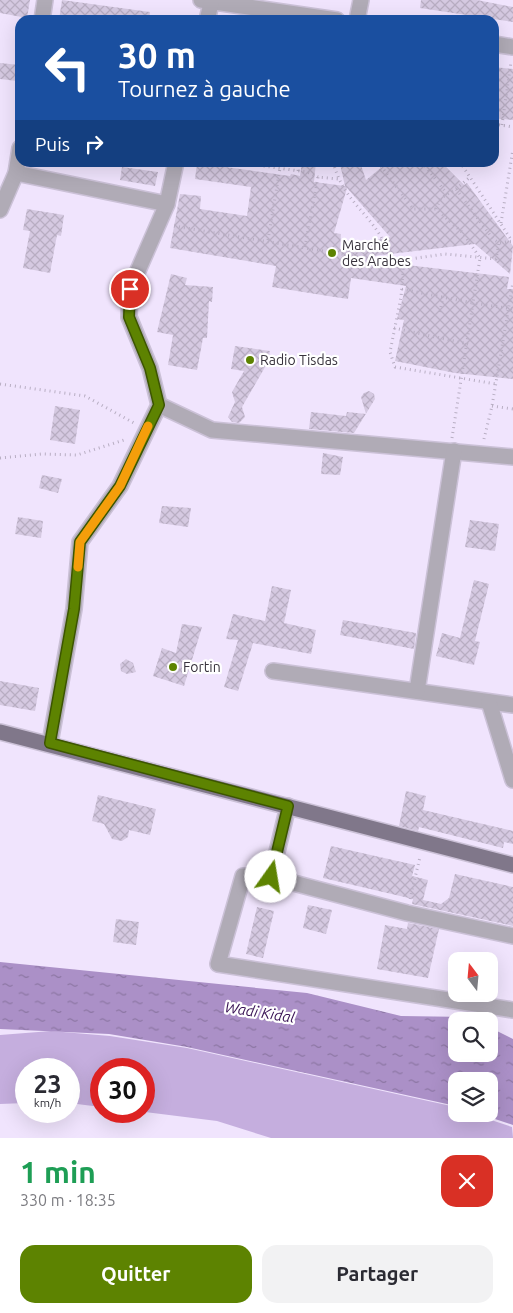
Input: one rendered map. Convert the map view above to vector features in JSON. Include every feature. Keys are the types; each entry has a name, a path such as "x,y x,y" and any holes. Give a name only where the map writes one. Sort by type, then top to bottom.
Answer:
{"main road":[{"path":"0,732 50,743 513,865"}],"street":[{"path":"43,15 45,0"},
{"path":"358,15 361,0"},
{"path":"207,15 208,1 303,15"},
{"path":"499,45 513,47"},
{"path":"0,210 16,174 17,167"},
{"path":"50,743 74,609 80,542 120,486 159,405 150,368 129,317 130,289 166,204 175,167"},
{"path":"16,174 166,204"},
{"path":"159,405 212,430 513,457"},
{"path":"417,691 452,451"},
{"path":"272,671 513,705"},
{"path":"489,702 513,780"},
{"path":"271,877 288,806"},
{"path":"513,936 407,913 271,877 244,876 218,964 513,1010"}],"path":[{"path":"502,125 512,54"},
{"path":"499,125 513,127"},
{"path":"501,224 513,150"},
{"path":"274,167 318,177 338,179"},
{"path":"298,171 299,167"},
{"path":"334,167 338,179 349,198 381,236 389,262"},
{"path":"382,167 413,209 436,209 463,232 480,258 452,451"},
{"path":"426,167 448,195"},
{"path":"456,189 493,239 499,243 513,241 463,167"},
{"path":"268,240 280,168"},
{"path":"305,247 318,177"},
{"path":"436,209 442,198 470,177"},
{"path":"157,224 268,240 349,257 389,262 445,254 496,259 499,243"},
{"path":"404,259 390,352 395,367 463,380 496,384"},
{"path":"481,454 492,406 513,282"},
{"path":"401,289 513,309"},
{"path":"440,312 443,297"},
{"path":"394,328 468,344"},
{"path":"0,384 84,396 132,420 144,435 77,455 42,454 0,458"},
{"path":"492,406 513,409"},
{"path":"407,913 424,842"}],"shaded area":[{"path":"51,1031 110,1036 187,1048 448,1105 448,1122 497,1122 512,1127 513,1138 271,1138 217,1121 155,1113 155,1058 90,1058 90,1106 80,1104 80,1058 15,1058 15,1103 0,1104 0,1035"}],"water":[{"name":"Wadi Kidal","path":"0,962 307,993 401,1016 448,1017 448,1062 498,1062 498,1032 513,1039 513,1125 498,1120 498,1072 448,1072 448,1104 187,1047 109,1034 0,1029"}],"building":[{"path":"0,0 30,0 28,15 15,16 0,13"},
{"path":"62,0 150,12 150,15 60,15"},
{"path":"421,0 477,0 513,7 513,22 499,20 499,15 466,15 420,8"},
{"path":"0,63 15,65 15,81 0,79"},
{"path":"499,68 513,69 513,120 499,119"},
{"path":"122,167 158,172 155,186 120,180"},
{"path":"196,167 226,167 290,176 291,174 300,176 301,167 316,167 314,182 345,186 341,167 362,167 366,180 382,167 446,167 464,185 467,183 513,246 510,274 475,244 373,256 373,261 509,277 507,289 513,289 513,379 455,373 395,361 404,320 397,319 406,286 351,278 348,299 272,287 276,266 170,248 180,194 201,196 200,209 247,216 251,187 195,179","holes":["347,188 390,237 340,249 341,234 334,233"]},
{"path":"27,209 64,215 61,236 57,235 50,273 23,268 30,231 23,230"},
{"path":"171,274 187,278 185,285 213,287 212,302 209,301 207,338 203,338 197,370 168,365 173,335 157,332"},
{"path":"235,346 270,351 268,362 242,407 245,417 239,423 232,422 228,417 235,402 232,392 244,371 231,369"},
{"path":"369,391 374,394 375,399 366,414 361,397"},
{"path":"55,406 80,410 75,444 50,440"},
{"path":"311,412 346,416 347,412 366,414 354,433 309,429"},
{"path":"323,453 343,457 340,475 321,474"},
{"path":"42,475 62,479 58,493 39,488"},
{"path":"162,506 191,508 188,527 159,523"},
{"path":"18,517 43,521 41,538 15,534"},
{"path":"470,520 499,524 495,551 465,547"},
{"path":"474,580 489,584 475,641 480,642 474,665 436,656 442,633 460,638"},
{"path":"272,586 291,590 284,623 316,630 311,654 253,643 238,691 224,687 238,640 226,639 233,614 265,621"},
{"path":"343,620 416,633 414,649 340,635"},
{"name":"Fortin","path":"182,624 202,627 184,686 153,676 162,648 176,653"},
{"path":"126,659 133,663 136,672 127,674 121,671 120,664"},
{"path":"0,681 39,688 35,711 0,705"},
{"path":"406,791 426,796 423,810 513,831 513,844 504,842 503,848 419,827 418,831 399,826"},
{"path":"98,795 156,809 150,835 129,830 128,837 122,841 112,839 104,824 92,821"},
{"path":"331,846 415,865 412,876 428,880 423,900 441,904 449,898 455,874 513,887 513,926 412,904 413,899 323,878"},
{"path":"308,905 332,910 326,934 303,928"},
{"path":"257,907 274,911 263,958 246,954"},
{"path":"116,919 139,922 136,945 113,942"},
{"path":"408,923 439,929 428,978 377,969 385,925 407,929"}],"slow traffic":[{"path":"78,567 80,542 120,486 148,426"}],"place":[{"name":"Marché des Arabes","path":"332,253"},
{"name":"Radio Tisdas","path":"250,360"},
{"name":"Fortin","path":"173,667"}],"route":[{"path":"130,289 129,317 150,368 159,405 120,486 80,542 74,609 50,743 288,806 271,877"}]}
